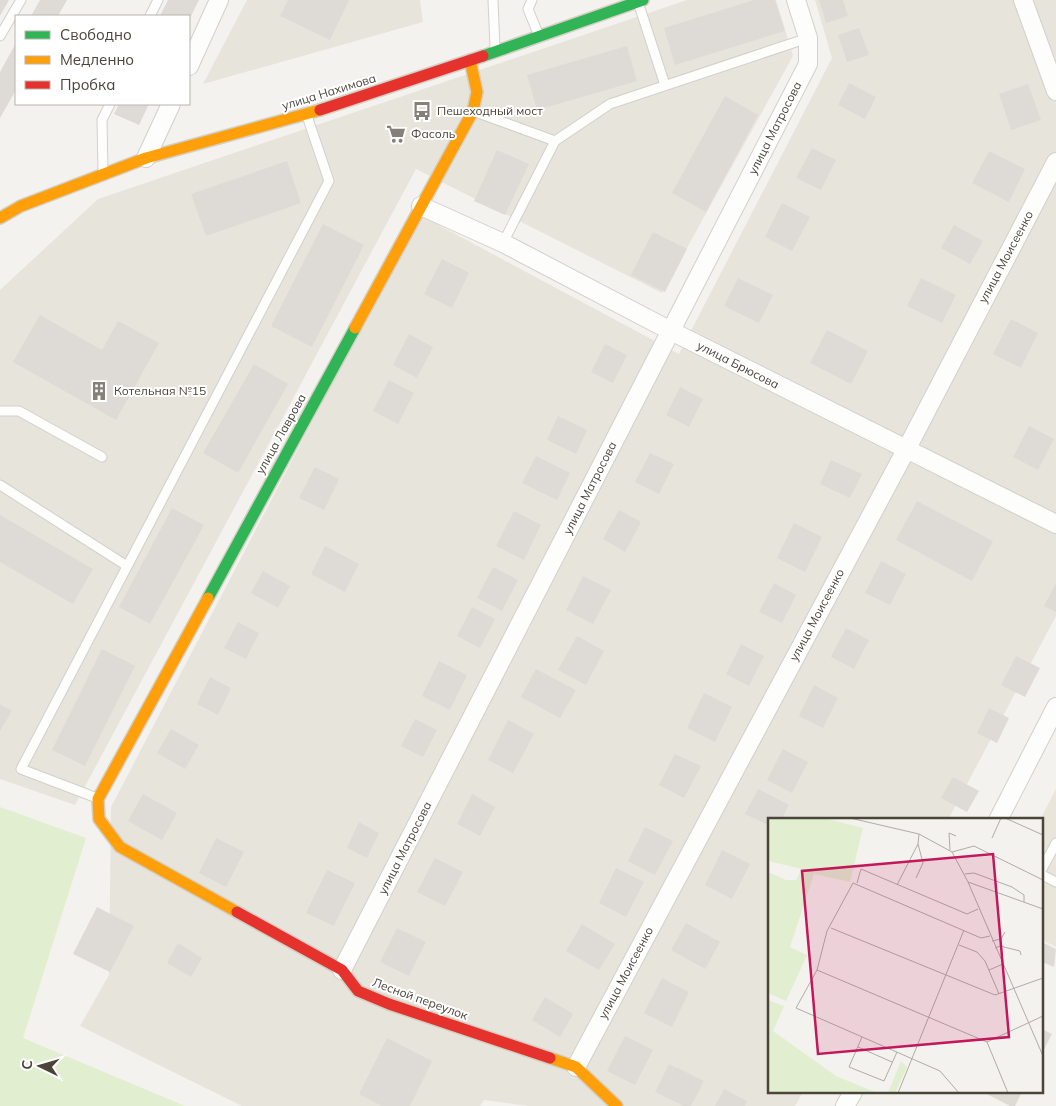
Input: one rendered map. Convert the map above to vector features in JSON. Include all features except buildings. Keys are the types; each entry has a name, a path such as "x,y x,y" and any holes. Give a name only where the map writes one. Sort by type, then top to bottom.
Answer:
{"street":[{"path":"190,64 219,0"},
{"name":"улица Матросова","path":"342,970 808,64 808,38 796,0"},
{"path":"1023,0 1056,91"},
{"name":"улица Нахимова","path":"0,218 21,206 146,158 352,101 640,1"},
{"name":"улица Лаврова","path":"98,798 473,111 477,92 470,60"},
{"path":"146,158 171,105"},
{"name":"улица Моисеенко","path":"576,1067 906,450 1056,162"},
{"name":"улица Брюсова","path":"421,206 503,243 671,331 1056,524"},
{"path":"999,818 1056,707"},
{"name":"Лесной переулок","path":"98,798 99,819 120,847 342,970 358,991 390,1004 576,1067 617,1106"},
{"path":"846,1106 852,1094"}],"lane":[{"path":"0,36 21,0"},
{"path":"150,15 158,0"},
{"path":"493,0 496,51"},
{"path":"532,0 528,9 539,36"},
{"path":"640,1 664,86"},
{"path":"503,243 555,141 610,104 808,38"},
{"path":"104,174 102,120 110,105"},
{"path":"473,111 555,141"},
{"path":"98,798 21,769 329,181 306,113"},
{"path":"0,411 19,411 102,457"},
{"path":"0,485 127,566"},
{"path":"1044,865 1056,842"},
{"path":"1044,876 1056,882"}],"shaded area":[{"path":"247,0 420,0 423,22 203,84"},
{"path":"687,0 776,0 793,56 662,293 416,169 75,805 0,779 0,290 98,199"},
{"path":"815,0 1056,0 1056,616 949,818 768,818 768,1094 802,1094 795,1106 528,1106 484,1100 480,1106 242,1106 80,1026 109,975 111,807 420,215 679,354 832,58"},
{"path":"1056,789 1056,947 1044,941 1044,818 1041,818"}],"green space":[{"path":"0,807 86,838 23,1038 185,1106 0,1106"}],"traffic: fast":[{"path":"483,56 643,0"},
{"path":"208,598 355,328"}],"traffic: slow":[{"path":"355,328 473,111 477,92 470,60"},
{"path":"0,218 21,206 146,158 320,110"},
{"path":"208,598 98,799 99,819 120,847 237,912"},
{"path":"550,1058 576,1067 617,1106"}],"traffic: jam":[{"path":"320,110 483,56"},
{"path":"237,912 342,970 358,991 389,1004 550,1058"}],"place":[{"name":"Пешеходный мост","path":"422,111"},
{"name":"Фасоль","path":"396,134"},
{"name":"Котельная №15","path":"99,391"}]}
